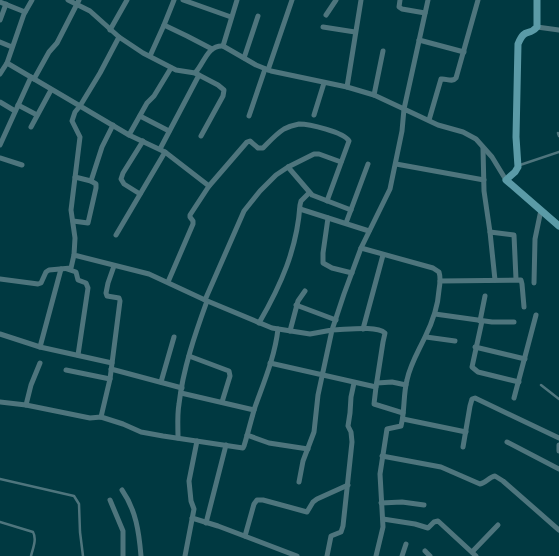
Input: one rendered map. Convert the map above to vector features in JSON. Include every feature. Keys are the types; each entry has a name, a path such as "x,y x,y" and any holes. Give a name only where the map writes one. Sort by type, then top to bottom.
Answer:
{"street":[{"path":"0,74 8,63 12,47 25,12 32,0"},
{"path":"68,0 78,2 96,15 119,37 171,68 197,74 222,87 224,90 223,96 201,136"},
{"path":"110,30 127,0"},
{"path":"150,56 174,0"},
{"path":"183,0 196,2 231,17"},
{"path":"223,46 237,0"},
{"path":"249,116 292,0"},
{"path":"326,15 336,0"},
{"path":"347,87 361,0"},
{"path":"400,0 399,7 402,9 425,13"},
{"path":"299,482 303,461 314,432 317,400 332,330 361,248 390,189 402,131 404,109 428,0"},
{"path":"429,120 436,102 440,81 442,79 453,80 456,78 478,0"},
{"path":"537,0 537,27"},
{"path":"0,2 25,12"},
{"path":"0,146 18,105 49,52 57,43 78,2"},
{"path":"0,20 6,4"},
{"path":"244,58 258,16"},
{"path":"164,25 212,49"},
{"path":"506,180 515,172 518,165 516,122 518,44 521,35 534,30 537,27 559,30"},
{"path":"323,28 355,32"},
{"path":"67,269 71,268 72,266 74,255 75,238 71,210 80,137 72,121 75,112 100,73 119,37"},
{"path":"419,40 464,52"},
{"path":"0,42 12,47"},
{"path":"160,149 200,68 212,49 217,46 223,46 266,69 347,87 374,95 438,125 463,132 476,139 492,157 506,180 559,226"},
{"path":"374,95 383,51"},
{"path":"8,63 51,90 129,135 165,152 209,186"},
{"path":"129,135 171,68"},
{"path":"314,115 324,83"},
{"path":"31,126 51,90"},
{"path":"0,102 15,111"},
{"path":"18,105 38,115"},
{"path":"140,116 169,131"},
{"path":"91,182 102,147 113,125"},
{"path":"168,282 193,224 190,215 209,186 246,142 250,141 258,148 263,148 284,129 294,125 305,125 326,129 346,137 349,141 327,201"},
{"path":"140,194 124,184 121,179 123,173 143,141"},
{"path":"483,148 484,191 495,280"},
{"path":"116,235 165,152"},
{"path":"178,438 179,405 189,356 206,300 244,211 260,191 276,175 288,167 314,154 319,154 341,162"},
{"path":"0,158 22,165"},
{"path":"346,224 368,164"},
{"path":"396,164 484,180"},
{"path":"288,167 309,192 317,198 351,210"},
{"path":"73,221 87,223 89,221 96,188 96,184 75,176"},
{"path":"259,322 270,303 292,251 298,230 301,201 309,192"},
{"path":"300,209 369,231"},
{"path":"534,283 535,239 541,210"},
{"path":"328,218 323,263 332,268 352,273"},
{"path":"490,232 514,235 516,279"},
{"path":"361,248 437,270 441,275 435,314 426,336 413,360 406,385 401,426 387,429 380,474 383,527 376,556"},
{"path":"74,255 149,274 272,328 310,334 332,330 382,330 385,334 374,404 403,413"},
{"path":"363,329 383,255"},
{"path":"101,417 110,379 120,301 119,298 107,296 106,293 114,266"},
{"path":"0,279 41,284 46,272 53,269 67,269 76,272 78,280 86,283 88,288 78,355"},
{"path":"40,347 61,269"},
{"path":"440,281 516,279 522,281 524,308"},
{"path":"290,331 296,305 300,296 305,291"},
{"path":"485,296 472,367 478,372 519,382"},
{"path":"296,305 336,320"},
{"path":"435,314 481,321 503,323 514,322"},
{"path":"514,398 536,315"},
{"path":"0,402 26,405 90,418 101,417 141,432 244,447 254,410 277,339 278,329"},
{"path":"0,334 40,347 112,363"},
{"path":"426,336 455,341"},
{"path":"161,382 174,337"},
{"path":"475,347 525,360"},
{"path":"189,356 229,371 230,376 222,402"},
{"path":"270,363 354,383 377,385 392,382 406,385"},
{"path":"26,405 40,364"},
{"path":"111,369 161,382 182,390 254,410"},
{"path":"66,370 110,379"},
{"path":"326,556 331,536 342,530 352,442 351,432 348,426 354,383"},
{"path":"463,447 471,402 475,398 559,438"},
{"path":"403,419 466,432"},
{"path":"248,435 269,443 308,449"},
{"path":"185,556 194,509 191,501 189,481 197,441"},
{"path":"507,442 559,469"},
{"path":"559,444 559,451"},
{"path":"206,523 226,445"},
{"path":"382,456 442,467 480,484 484,483 492,476 495,476 503,481 559,530"},
{"path":"245,536 254,504 257,500 263,500 307,512 313,502 317,499 348,485"},
{"path":"122,490 128,500 138,528 141,556"},
{"path":"110,500 123,531 123,556"},
{"path":"381,503 402,502 424,505"},
{"path":"192,518 297,556"},
{"path":"383,519 428,528 434,522 438,521 474,554 498,526"},
{"path":"402,556 406,544"},
{"path":"425,551 430,556"}],"lane":[{"path":"518,165 559,152"},
{"path":"541,385 559,399"},
{"path":"0,479 74,496 79,504 83,556"},
{"path":"0,522 33,532 35,534 31,556"}]}
